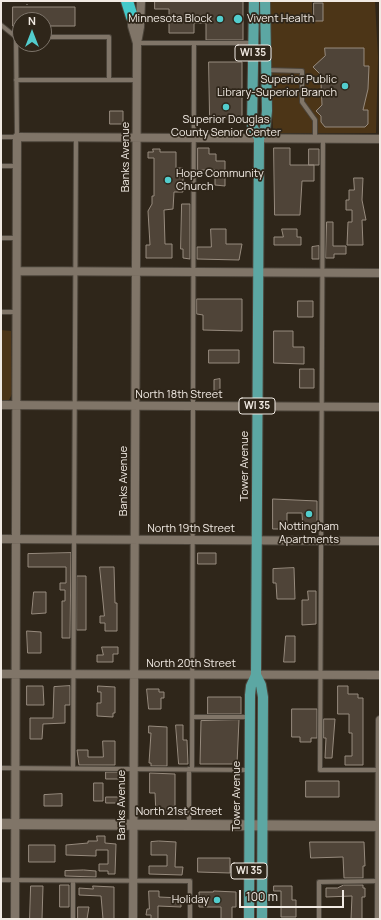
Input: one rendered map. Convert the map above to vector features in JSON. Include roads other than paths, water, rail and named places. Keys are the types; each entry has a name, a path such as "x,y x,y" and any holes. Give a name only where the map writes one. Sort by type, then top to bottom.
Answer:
{"highway":[{"path":"127,1 132,16"}],"main road":[{"name":"Tower Avenue","path":"249,919 249,717 250,690 256,675 258,406 259,138 252,126 254,1"},
{"name":"Tower Avenue","path":"259,138 264,132 266,123 265,1"},
{"name":"Tower Avenue","path":"256,675 261,685 262,696 262,919"}],"street":[{"name":"Banks Avenue","path":"132,1 133,31 137,43"},
{"name":"Banks Avenue","path":"133,919 137,43 140,27 141,1"},
{"path":"14,919 17,137 380,138"},
{"path":"17,271 380,273"},
{"name":"North 18th Street","path":"1,405 380,407"},
{"name":"North 19th Street","path":"1,539 380,541"},
{"name":"North 20th Street","path":"1,674 380,675"},
{"path":"379,919 380,720"},
{"name":"North 21st Street","path":"1,824 380,826"}],"lane":[{"path":"1,25 12,33"},
{"path":"52,37 110,37 109,80"},
{"path":"137,43 253,43"},
{"path":"189,824 193,675 194,540 194,43"},
{"path":"1,138 17,137 16,80 17,52"},
{"path":"265,70 302,71 302,102 315,120 319,138 322,273 320,770 380,770"},
{"path":"16,80 137,80"},
{"path":"73,768 75,674 76,137"},
{"path":"1,166 17,166"},
{"path":"1,238 17,238"},
{"path":"1,312 17,312"},
{"path":"192,717 249,717"},
{"path":"1,768 250,770"},
{"path":"1,880 190,881 190,919"},
{"path":"72,881 73,919"},
{"path":"319,919 319,882 380,881"}],"place":[{"name":"Minnesota Block","path":"220,19"},
{"name":"Vivent Health","path":"238,19"},
{"name":"Superior Public Library-Superior Branch","path":"345,86"},
{"name":"Superior Douglas County Senior Center","path":"226,107"},
{"name":"Hope Community Church","path":"168,180"},
{"name":"Nottingham Apartments","path":"309,514"},
{"name":"Holiday","path":"217,900"}]}
